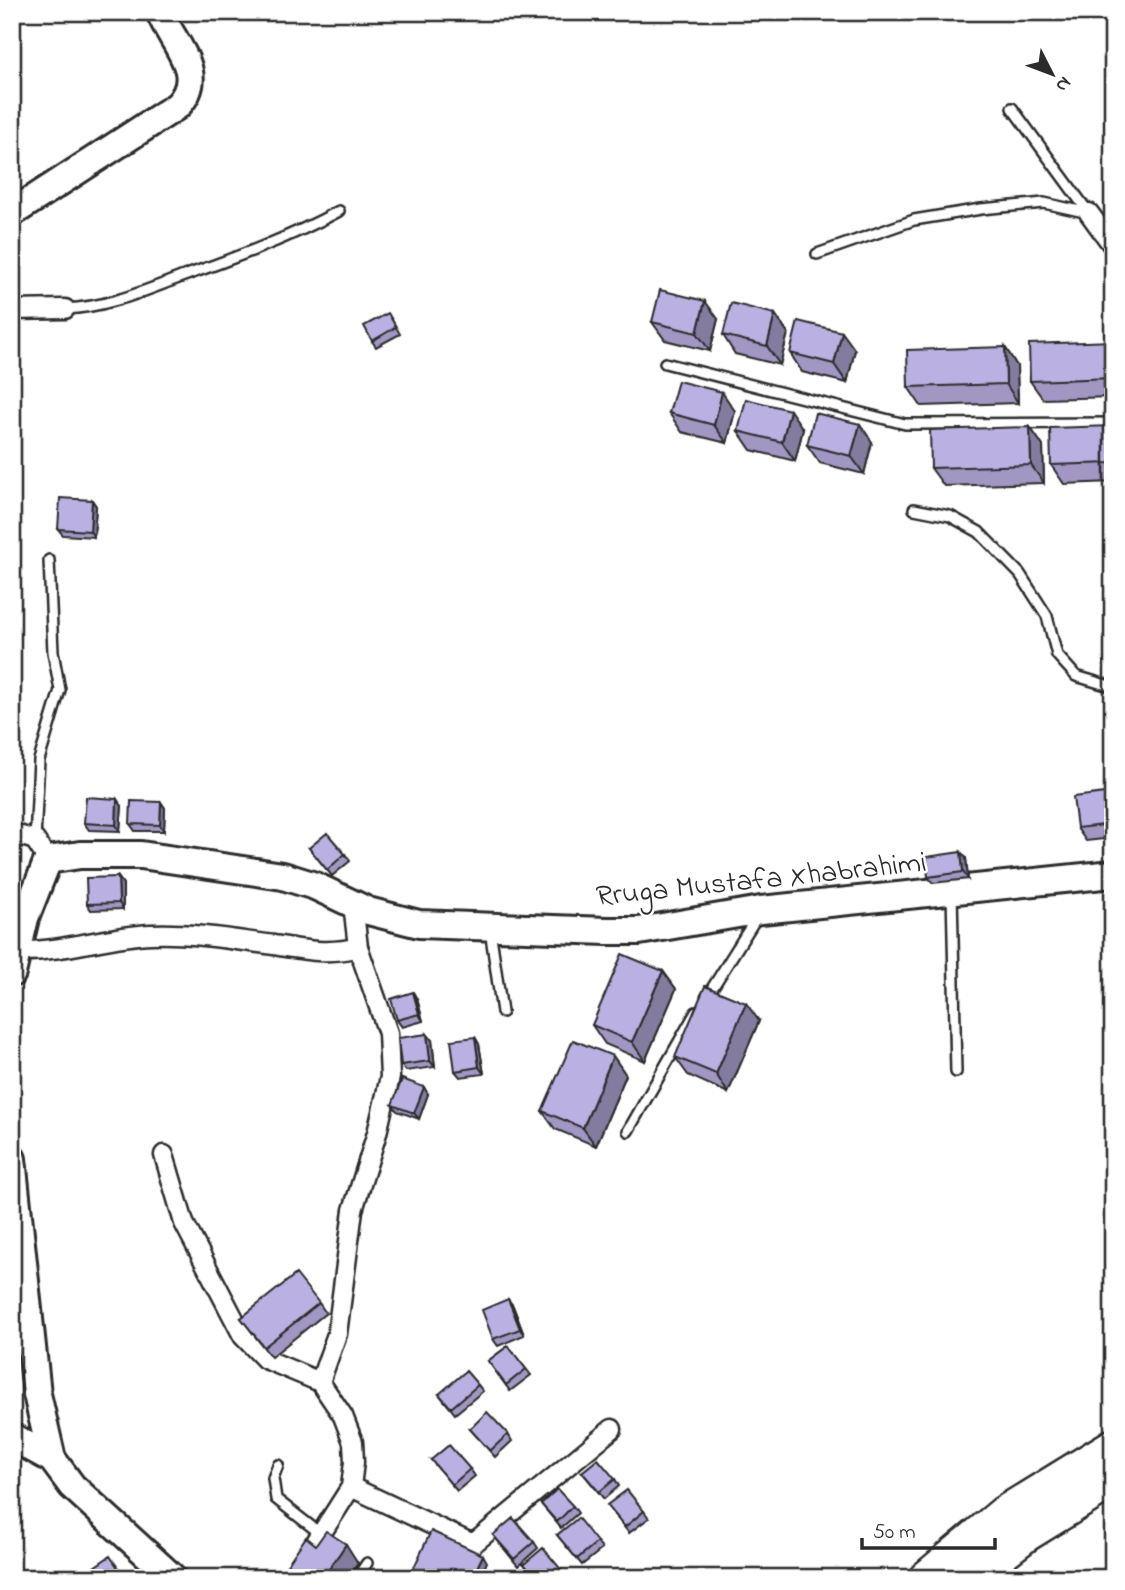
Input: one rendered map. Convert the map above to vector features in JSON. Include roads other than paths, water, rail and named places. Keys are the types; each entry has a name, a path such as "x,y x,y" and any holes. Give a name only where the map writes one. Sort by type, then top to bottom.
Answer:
{"highway":[{"path":"926,1578 1004,1513 1113,1446"},
{"path":"970,1578 1027,1534 1113,1481"}],"street":[{"path":"12,213 177,106 186,97 192,76 160,12"},
{"path":"1088,213 1113,246"},
{"path":"12,310 65,309"},
{"path":"12,833 41,850 16,962"},
{"name":"Rruga Mustafa Xhabrahimi","path":"41,850 80,855 141,855 283,876 353,904 419,924 639,931 761,910 1113,874"},
{"path":"320,1382 337,1334 353,1210 377,1133 390,1077 388,1033 358,947 353,904"},
{"path":"16,962 39,951 152,934 231,939 309,951 340,952 358,947"},
{"path":"164,1155 184,1223 243,1336 265,1359 320,1382 343,1416 353,1442 355,1462 351,1486 293,1578"},
{"path":"12,1158 37,1394 52,1459 72,1486 173,1578"},
{"path":"351,1486 473,1544 612,1429"},
{"path":"12,1437 52,1459"}],"lane":[{"path":"1012,108 1088,213"},
{"path":"817,254 914,220 981,209 1044,203 1088,213"},
{"path":"65,309 85,308 125,299 264,247 339,211"},
{"path":"665,363 905,425 1113,423"},
{"path":"914,509 950,516 979,532 1020,573 1047,616 1057,655 1076,676 1113,687"},
{"path":"41,850 39,760 60,690 53,652 48,560"},
{"path":"952,891 956,1072"},
{"path":"628,1131 686,1028 761,910"},
{"path":"489,927 502,1012"},
{"path":"278,1465 273,1478 276,1499 321,1534"},
{"path":"357,1578 366,1563"}]}
